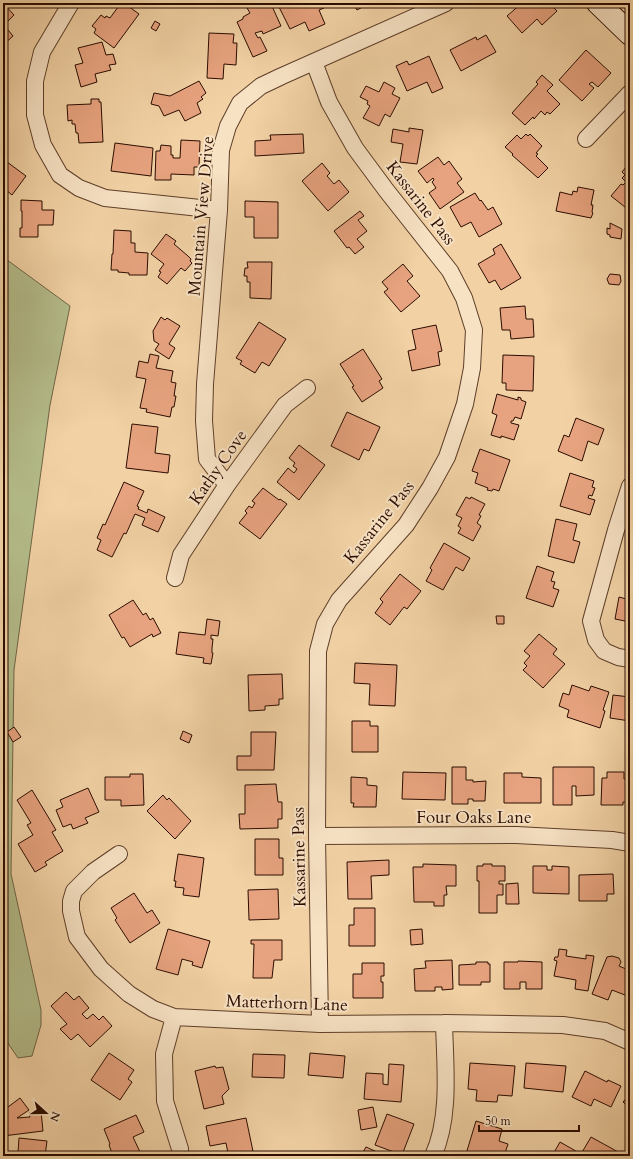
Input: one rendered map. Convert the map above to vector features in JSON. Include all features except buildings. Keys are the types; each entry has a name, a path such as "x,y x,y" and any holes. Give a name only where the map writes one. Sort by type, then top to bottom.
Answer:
{"street":[{"path":"70,3 42,52 35,81 35,115 43,145 60,175 79,188 105,198 219,210"},
{"name":"Mountain View Drive","path":"227,485 207,459 204,421 205,384 219,210 221,150 228,126 240,103 261,86 446,3"},
{"path":"600,4 630,34"},
{"name":"Kassarine Pass","path":"314,62 329,102 356,148 386,190 450,271 464,298 474,330 472,368 465,404 447,457 430,488 406,525 339,600 325,624 318,651 317,836 320,1024"},
{"path":"586,139 630,93"},
{"name":"Kathy Cove","path":"175,578 181,555 227,485 285,404 307,388"},
{"path":"630,486 614,537 591,621 596,640 604,651 618,657 630,659"},
{"name":"Four Oaks Lane","path":"317,836 516,835 612,840 630,843"},
{"name":"Matterhorn Lane","path":"119,854 93,872 74,891 71,900 71,911 77,937 101,969 129,994 153,1009 174,1017 320,1024 444,1023 562,1025 605,1031 630,1042"},
{"path":"174,1017 164,1054 165,1101 180,1149 180,1156"},
{"path":"433,1156 443,1123 445,1087 444,1023"}],"green space":[{"path":"3,257 70,306 50,405 14,670 11,874 41,1010 41,1025 32,1056 18,1058 3,1036"}]}
